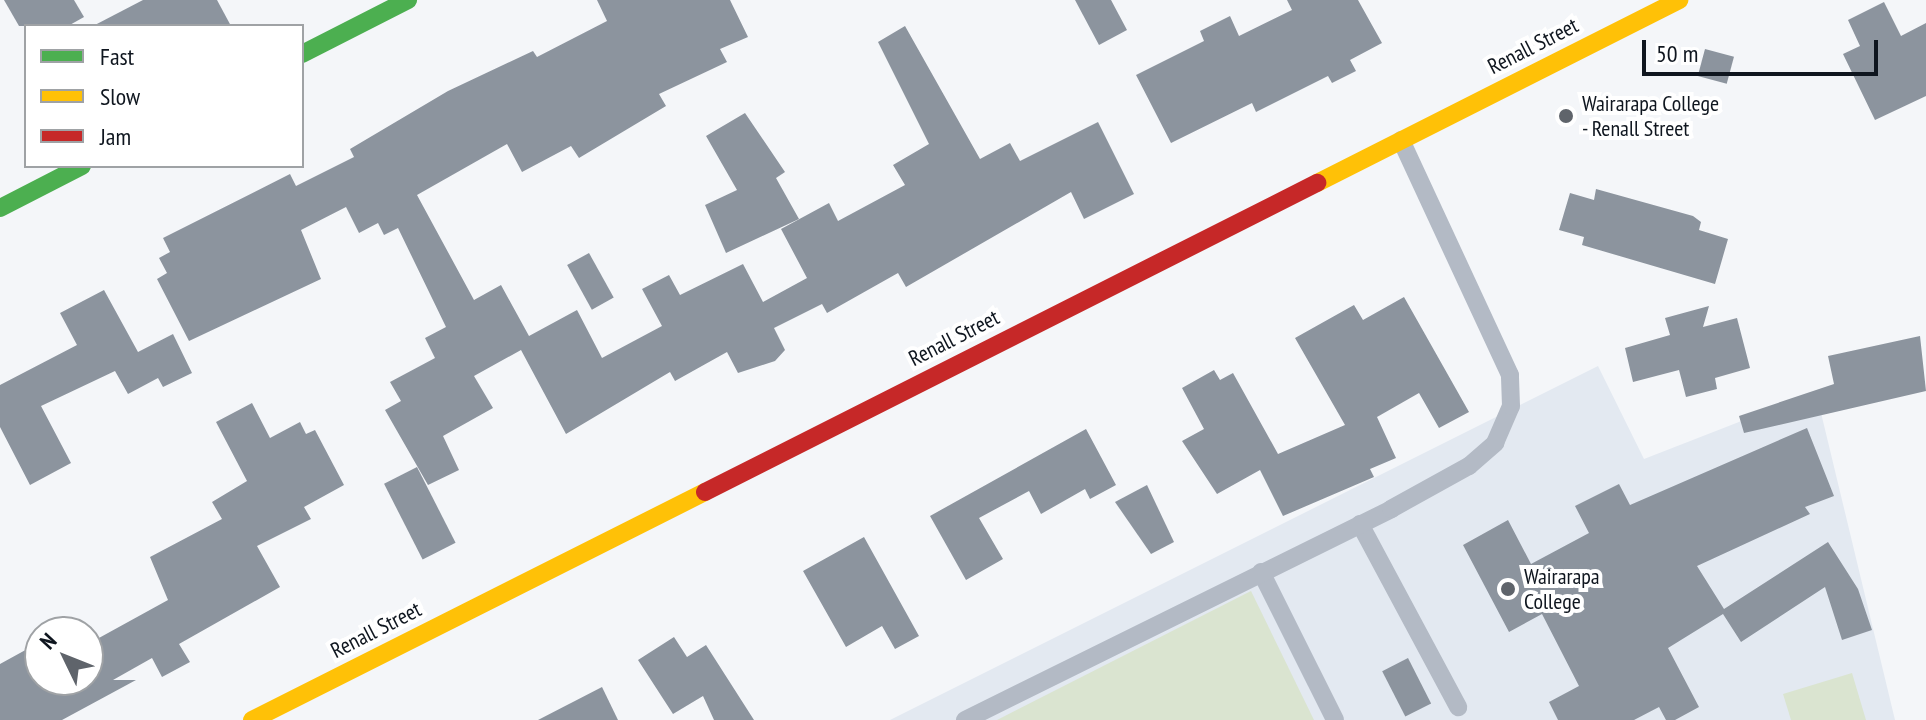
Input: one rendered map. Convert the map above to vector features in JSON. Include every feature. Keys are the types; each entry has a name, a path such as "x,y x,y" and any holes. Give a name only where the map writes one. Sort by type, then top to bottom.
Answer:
{"street":[{"path":"304,53 408,0"},
{"name":"Renall Street","path":"252,720 1679,0"},
{"path":"0,208 78,168"}],"lane":[{"path":"965,720 1360,524 1469,466 1495,443 1511,406 1506,364 1401,140"},
{"path":"1360,524 1458,707"},
{"path":"1261,572 1335,720"}],"shaded area":[{"name":"Wairarapa College","path":"1598,366 1644,459 1816,392 1895,720 890,720"}],"green space":[{"path":"1251,591 1314,720 997,720"},
{"path":"1852,673 1866,720 1791,720 1783,694"}],"building":[{"path":"4,0 74,0 84,17 72,24 19,26"},
{"path":"143,0 217,0 230,24 97,24"},
{"path":"597,0 730,0 748,37 720,49 727,62 659,94 666,106 579,158 571,146 522,172 507,144 417,195 474,300 501,285 529,336 577,310 602,358 662,326 642,289 669,275 680,295 743,264 763,302 807,278 781,229 829,203 838,221 905,185 893,165 929,144 878,42 905,26 980,159 1010,143 1020,161 1098,122 1134,194 1084,219 1071,192 906,287 898,273 827,313 822,304 774,328 785,350 775,361 738,373 727,352 675,381 670,372 566,434 521,350 474,376 493,408 443,436 459,470 428,485 385,410 401,401 390,382 435,358 425,338 446,327 398,228 384,235 378,223 359,233 346,207 301,230 321,279 189,341 157,279 167,273 159,258 170,252 163,238 290,174 296,186 354,157 350,149 448,91 533,51 537,57 607,21"},
{"path":"1075,0 1111,0 1127,30 1099,45"},
{"path":"1287,0 1358,0 1382,43 1350,60 1356,71 1332,83 1328,76 1256,112 1252,103 1171,143 1136,75 1204,41 1200,31 1230,16 1239,36 1292,10"},
{"path":"1884,2 1901,36 1926,23 1926,96 1875,120 1843,54 1860,46 1848,20"},
{"path":"1705,49 1734,57 1727,84 1698,76"},
{"path":"745,113 785,172 776,178 799,219 726,253 705,205 737,190 706,136"},
{"path":"1596,189 1693,216 1701,222 1699,230 1728,239 1715,284 1582,245 1584,237 1559,230 1570,193 1594,200"},
{"path":"589,253 614,298 592,310 567,265"},
{"path":"104,290 138,352 173,334 192,373 163,387 158,378 128,394 115,371 41,406 71,463 30,485 0,427 0,385 77,345 60,313"},
{"path":"1404,297 1469,412 1439,428 1419,393 1377,417 1396,458 1370,469 1374,477 1283,516 1260,470 1217,494 1182,441 1204,429 1182,388 1214,370 1220,380 1233,373 1278,454 1345,425 1295,338 1354,305 1363,320"},
{"path":"1709,306 1703,327 1737,318 1750,368 1715,378 1717,389 1686,397 1679,370 1633,382 1625,348 1670,335 1665,318"},
{"path":"1920,336 1926,391 1744,433 1739,416 1834,384 1828,356"},
{"path":"252,403 270,438 300,422 306,434 315,430 344,485 304,507 311,519 257,546 280,587 179,644 190,662 162,677 152,658 113,680 136,680 62,720 0,720 0,664 24,651 24,696 104,696 104,635 168,600 150,557 222,519 212,502 247,481 216,422"},
{"path":"1807,428 1834,496 1805,507 1810,514 1697,566 1724,609 1828,542 1858,589 1872,630 1842,640 1825,587 1741,642 1723,614 1668,648 1699,707 1675,720 1666,720 1659,707 1634,720 1558,720 1549,702 1579,686 1542,614 1509,632 1463,545 1508,520 1531,564 1589,533 1575,506 1619,484 1630,505"},
{"path":"1086,429 1116,485 1090,499 1085,489 1041,514 1029,491 979,518 1003,559 966,580 930,516"},
{"path":"417,467 456,543 423,560 384,484"},
{"path":"1147,485 1174,542 1151,554 1115,502"},
{"path":"864,537 919,636 895,649 882,626 846,647 803,571"},
{"path":"674,637 687,657 706,645 754,720 714,720 703,696 673,714 638,660"},
{"path":"1408,658 1431,703 1405,717 1382,671"},
{"path":"602,687 618,720 538,720"}],"traffic: fast":[{"path":"304,53 408,0"},
{"path":"0,208 78,168"}],"traffic: slow":[{"path":"1317,183 1679,0"},
{"path":"252,720 705,492"}],"traffic: jam":[{"path":"705,492 1317,183"}],"place":[{"name":"Wairarapa College - Renall Street","path":"1566,116"},
{"name":"Wairarapa College","path":"1508,589"}]}
